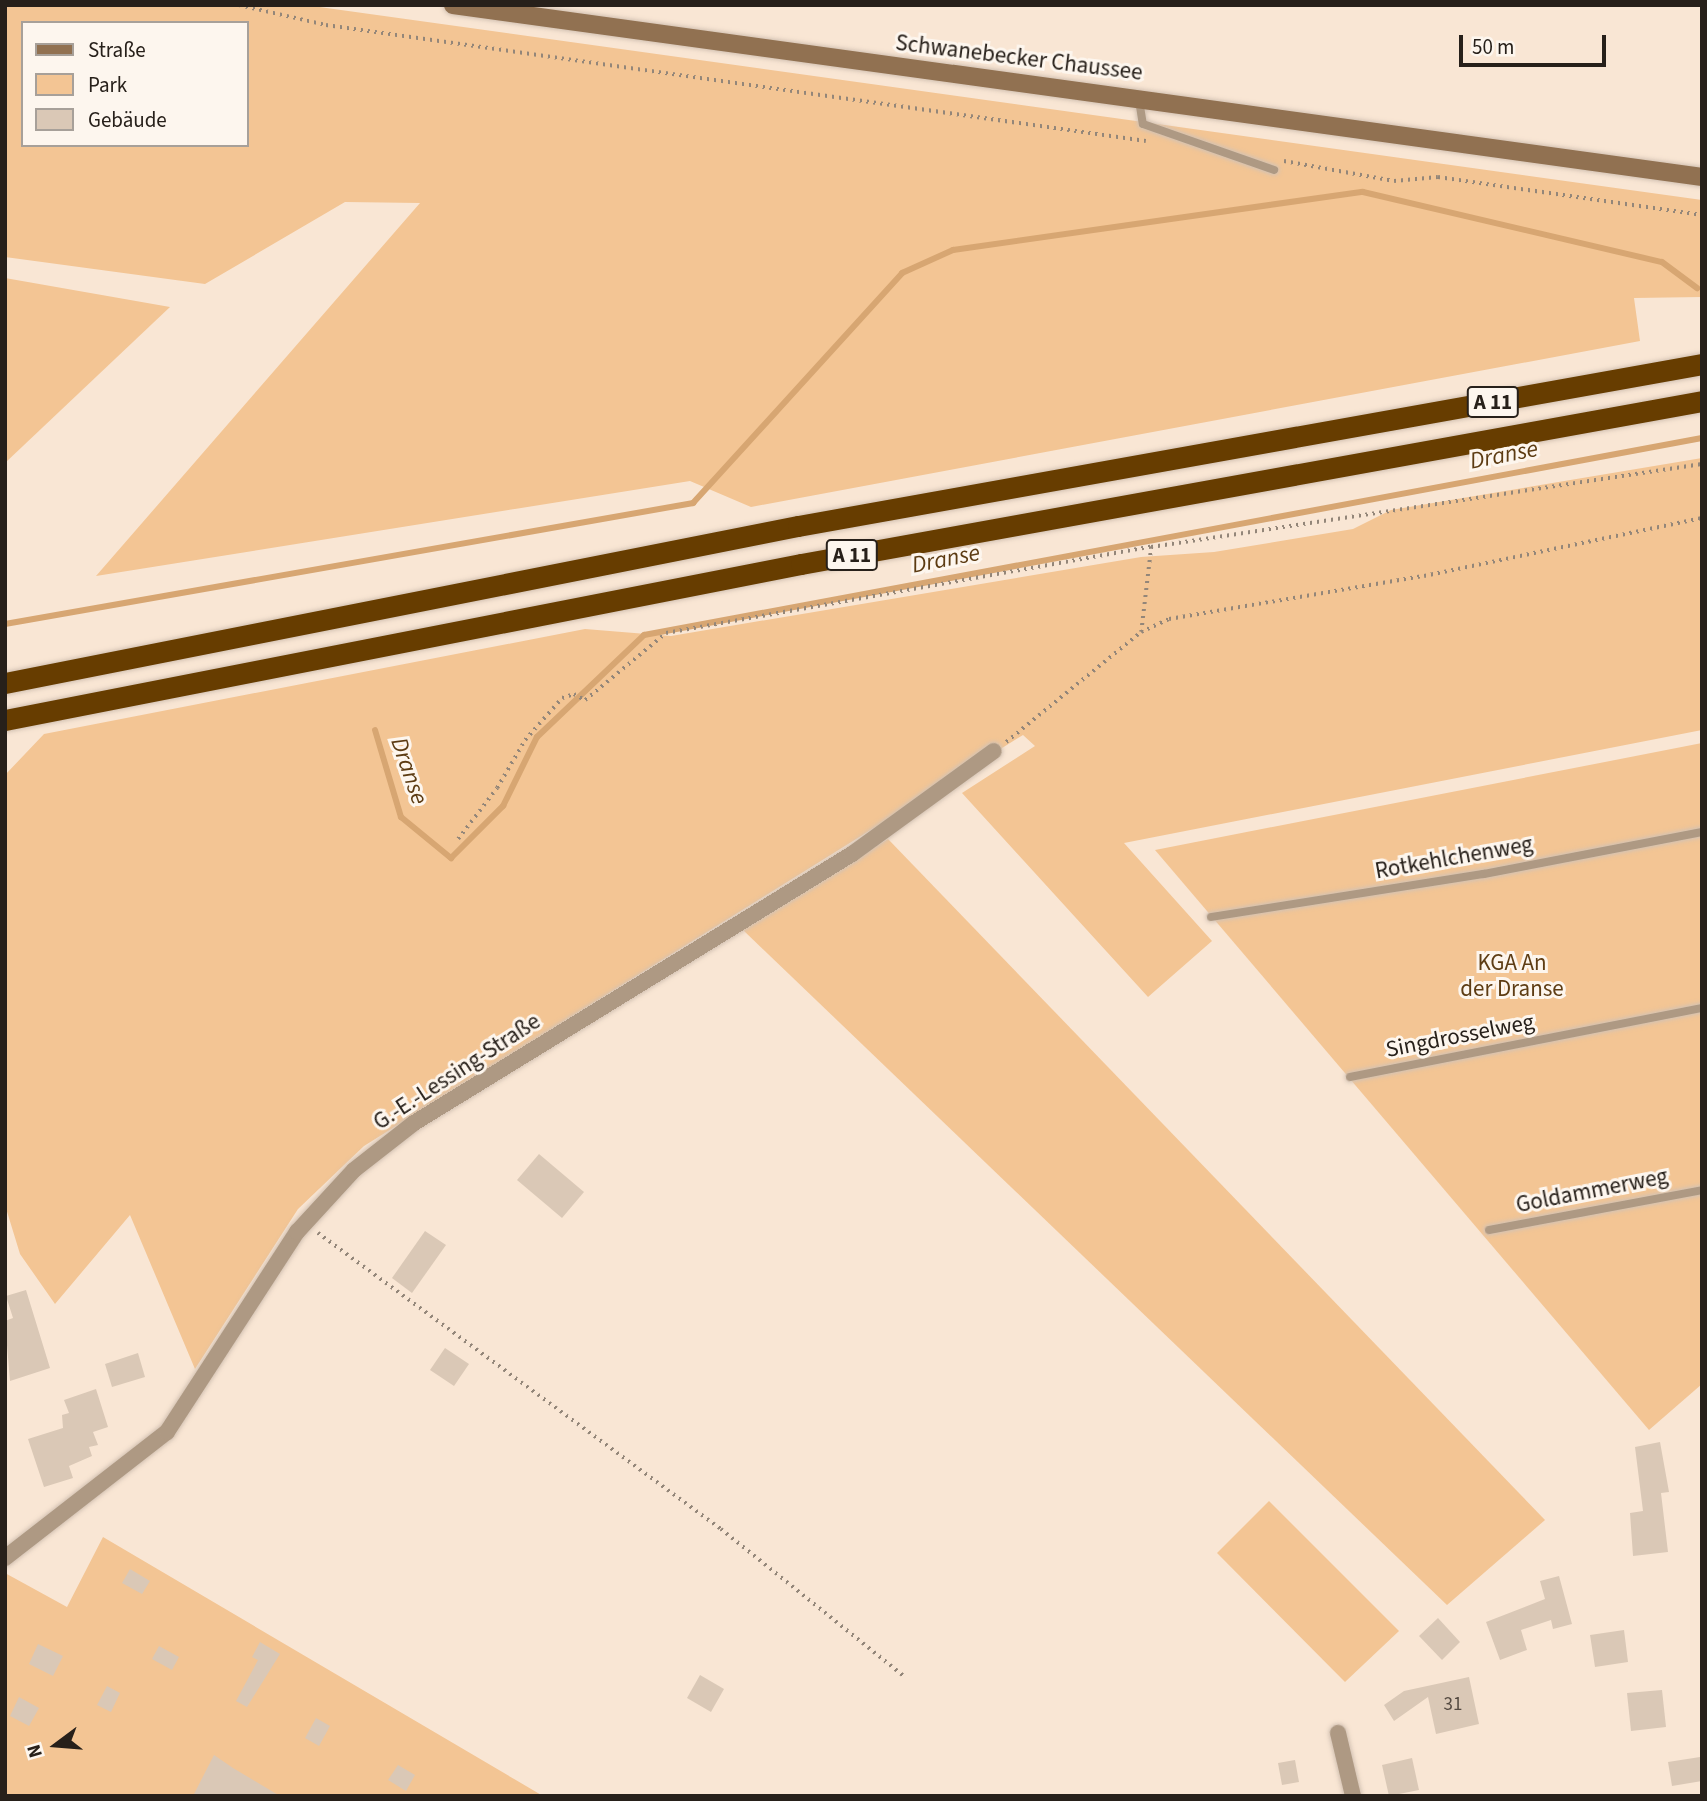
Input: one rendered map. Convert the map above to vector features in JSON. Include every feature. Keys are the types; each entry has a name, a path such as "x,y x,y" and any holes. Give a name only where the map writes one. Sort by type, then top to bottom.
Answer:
{"highway":[{"name":"A 11","path":"5,683 798,526 1702,364"},
{"name":"A 11","path":"5,720 775,569 1702,401"}],"main road":[{"name":"Schwanebecker Chaussee","path":"453,5 1138,97 1702,177"}],"street":[{"name":"G.-E.-Lessing-Straße","path":"5,1558 167,1432 305,1223 354,1170 414,1123 852,854 994,751"},
{"path":"1338,1733 1353,1796"}],"lane":[{"path":"1138,97 1143,124 1214,152 1254,161 1274,170"},
{"name":"Rotkehlchenweg","path":"1211,918 1483,874 1702,832"},
{"name":"Singdrosselweg","path":"1350,1077 1702,1008"},
{"name":"Goldammerweg","path":"1489,1230 1702,1190"}],"path":[{"path":"239,5 326,25 1157,145"},
{"path":"1254,161 1274,159 1394,181 1438,177 1702,215"},
{"path":"458,839 497,788 525,740 562,698 574,694 584,700 666,633 1152,547 1702,464"},
{"path":"994,751 1141,632 1169,619 1424,576 1702,519"},
{"path":"1141,632 1152,547"},
{"path":"305,1223 721,1529 905,1677"}],"green space":[{"path":"5,5 305,5 1702,200 1702,297 1634,298 1640,341 751,507 690,481 96,576 420,203 345,202 205,284 5,257"},
{"path":"5,278 170,307 5,463"},
{"path":"1702,458 1702,730 1124,843 1212,941 1148,997 962,793 1035,746 1023,735 364,1146 298,1209 195,1369 130,1215 55,1304 20,1254 5,1205 5,775 44,734 585,629 671,636 1141,557 1214,552 1353,529 1391,510"},
{"name":"KGA An der Dranse","path":"1702,743 1702,1384 1649,1430 1155,850"},
{"path":"888,839 1545,1520 1447,1605 743,930"},
{"path":"1269,1501 1399,1631 1345,1682 1217,1553"},
{"path":"103,1537 543,1796 5,1796 5,1573 67,1607"}],"building":[{"path":"539,1154 584,1192 562,1218 517,1180"},
{"path":"425,1231 446,1245 412,1293 392,1278"},
{"path":"26,1290 50,1368 10,1381 5,1321 13,1318 6,1296"},
{"path":"445,1348 469,1364 454,1386 430,1370"},
{"path":"138,1353 145,1377 112,1387 105,1364"},
{"path":"96,1389 108,1427 93,1432 98,1445 89,1447 92,1456 69,1466 73,1478 44,1487 28,1439 63,1428 62,1415 69,1413 64,1400"},
{"path":"1660,1442 1669,1492 1661,1493 1668,1552 1633,1556 1630,1513 1643,1511 1635,1447"},
{"path":"130,1569 150,1581 142,1594 122,1583"},
{"path":"1559,1576 1572,1624 1553,1629 1551,1620 1521,1630 1527,1650 1500,1660 1486,1622 1545,1599 1540,1581"},
{"path":"1438,1618 1460,1642 1442,1660 1419,1636"},
{"path":"1624,1630 1628,1662 1595,1667 1590,1635"},
{"path":"260,1642 280,1654 247,1707 236,1701 258,1660 252,1657"},
{"path":"38,1644 63,1656 53,1676 29,1664"},
{"path":"159,1646 179,1657 172,1670 152,1659"},
{"path":"700,1675 724,1689 711,1712 687,1698"},
{"path":"1469,1677 1479,1724 1436,1734 1428,1697 1394,1721 1384,1705 1404,1691"},
{"path":"107,1686 120,1693 111,1712 97,1705"},
{"path":"1662,1690 1666,1727 1631,1731 1627,1693"},
{"path":"19,1697 39,1708 29,1726 10,1716"},
{"path":"316,1718 330,1726 319,1746 305,1738"},
{"path":"214,1755 233,1768 280,1796 193,1796"},
{"path":"1700,1757 1702,1781 1672,1786 1668,1762"},
{"path":"1412,1758 1419,1790 1389,1796 1382,1765"},
{"path":"1295,1760 1299,1782 1282,1785 1278,1763"},
{"path":"398,1765 415,1775 406,1791 388,1780"}],"waterway":[{"path":"5,624 693,503 902,273 953,250 1363,192 1662,262 1697,288"},
{"name":"Dranse","path":"375,730 401,817 451,858 503,806 537,737 644,635 1702,438"}]}
